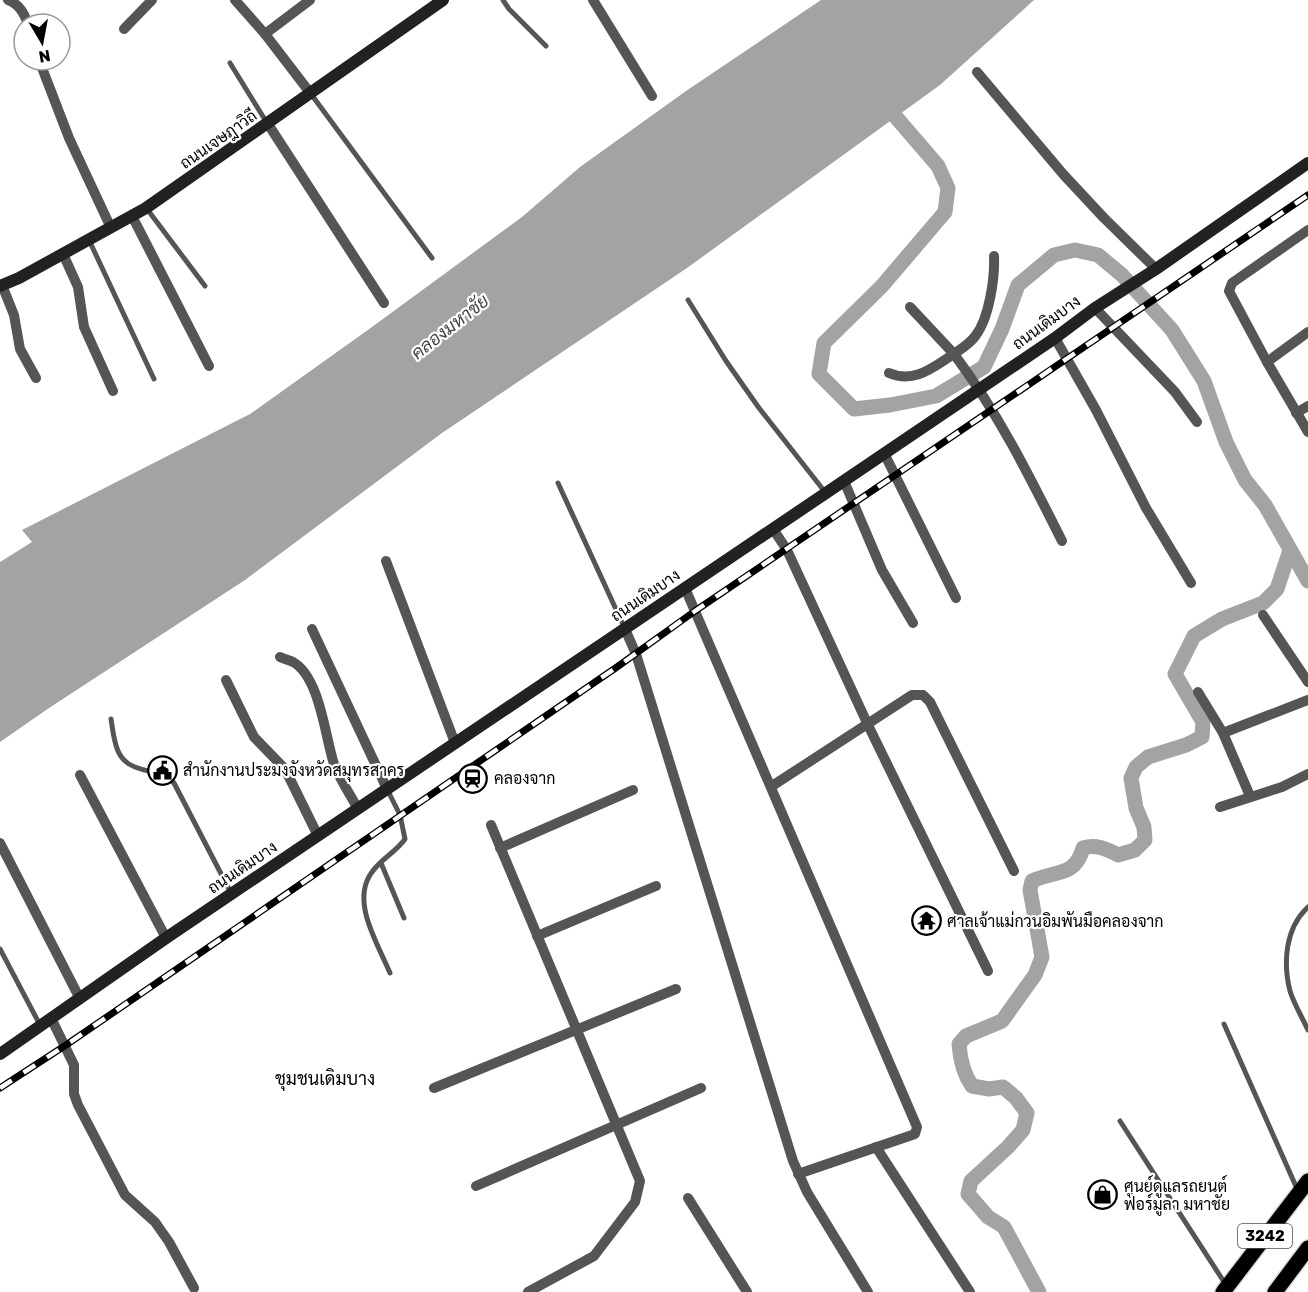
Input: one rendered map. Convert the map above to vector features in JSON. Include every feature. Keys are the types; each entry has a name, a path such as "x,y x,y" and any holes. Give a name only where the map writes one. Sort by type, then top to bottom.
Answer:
{"main road":[{"name":"3242","path":"1225,1289 1303,1187"},
{"name":"3242","path":"1275,1292 1308,1248"}],"street":[{"path":"8,0 14,2 22,12"},
{"path":"235,0 265,34 311,94"},
{"path":"265,34 310,0"},
{"name":"ถนนเจษฎาวิถี","path":"1,286 146,208 443,0"},
{"path":"594,0 652,96"},
{"path":"124,29 148,1"},
{"path":"44,72 69,138 111,228"},
{"path":"977,72 1070,181 1155,269"},
{"path":"268,124 384,303"},
{"name":"ถนนเดิมบาง","path":"0,1054 165,938 773,530 1308,163"},
{"path":"132,216 209,366"},
{"path":"1308,230 1232,284 1230,288 1230,296 1308,432"},
{"path":"63,254 78,287 84,327 113,391"},
{"path":"889,373 899,377 916,377 954,354 976,336 983,321 990,294 994,256"},
{"path":"1,286 14,315 20,348 36,378"},
{"path":"910,307 954,354 979,388 1014,446 1062,541"},
{"path":"1095,308 1174,392 1197,422"},
{"path":"1267,362 1308,332"},
{"path":"1055,338 1096,410 1146,508 1191,583"},
{"path":"1296,413 1308,405"},
{"path":"884,453 956,598"},
{"path":"844,481 882,570 913,623"},
{"path":"773,530 787,550 868,725 988,971"},
{"path":"386,561 455,743"},
{"path":"685,588 917,1127 915,1134 798,1174"},
{"path":"1263,615 1308,682"},
{"path":"312,629 387,789"},
{"path":"625,629 636,654 798,1174 868,1292"},
{"path":"280,657 294,663 309,681 326,725 334,763 358,809"},
{"path":"226,680 254,737 283,767 289,777 318,836"},
{"path":"1198,692 1223,733 1250,796"},
{"path":"772,786 912,695 923,694 930,702 1014,871"},
{"path":"1223,733 1308,700"},
{"path":"80,774 165,938"},
{"path":"1220,807 1282,787 1308,774"},
{"path":"500,848 633,790"},
{"path":"491,825 640,1181 635,1202 594,1256 528,1292"},
{"path":"0,843 79,997"},
{"path":"537,936 656,886"},
{"path":"434,1088 676,989"},
{"path":"51,1018 74,1065 74,1094 78,1105 125,1195 155,1222 169,1242 194,1288"},
{"path":"476,1186 701,1088"},
{"path":"876,1147 970,1292"},
{"path":"688,1198 747,1292"}],"lane":[{"path":"502,0 546,46"},
{"path":"230,63 268,124"},
{"path":"311,94 432,258"},
{"path":"146,208 206,286"},
{"path":"89,240 154,379"},
{"path":"688,300 759,408 826,493"},
{"path":"558,483 625,629"},
{"path":"111,719 118,755 126,763 136,768 164,775 174,783 231,894"},
{"path":"387,789 400,815 405,839 398,849 373,871 366,882 363,903 390,973"},
{"path":"381,863 404,918"},
{"path":"1308,908 1292,928 1288,945 1288,968 1291,992 1308,1030"},
{"path":"0,949 40,1026"},
{"path":"1224,1024 1303,1187"},
{"path":"1120,1121 1225,1289"}],"water":[{"name":"คลองมหาชัย","path":"821,0 1034,0 940,85 687,268 442,433 245,580 0,742 0,562 32,542 22,530 250,414 522,217 580,167 686,91"}],"waterway":[{"path":"883,102 938,166 948,188 945,212 882,286 824,343 819,374 854,409 936,396 984,367 1002,329 1018,285 1054,255 1075,250 1098,255 1122,275 1172,330 1204,381 1226,442 1245,480 1265,505 1308,581"},
{"path":"1039,1292 1004,1227 988,1217 968,1194 971,1181 1023,1130 1027,1113 1016,1098 1003,1087 989,1089 972,1086 962,1066 959,1044 966,1036 1002,1021 1035,975 1042,957 1030,890 1032,881 1069,869 1075,864 1083,848 1097,847 1118,855 1135,850 1145,840 1144,827 1136,808 1131,778 1136,767 1148,757 1186,745 1202,737 1203,722 1175,674 1194,636 1222,619 1263,603 1277,589 1290,550"}],"railway":[{"path":"0,1088 617,667 695,611 1308,195"}],"place":[{"name":"สำนักงานประมงจังหวัดสมุทรสาคร","path":"162,770"},
{"name":"คลองจาก","path":"473,778"},
{"name":"ศาลเจ้าแม่กวนอิมพันมือคลองจาก","path":"926,921"},
{"name":"ศูนย์ดูแลรถยนต์ ฟอร์มูลา มหาชัย","path":"1103,1195"}],"district":[{"name":"ชุมชนเดิมบาง","path":"325,1079"}]}
